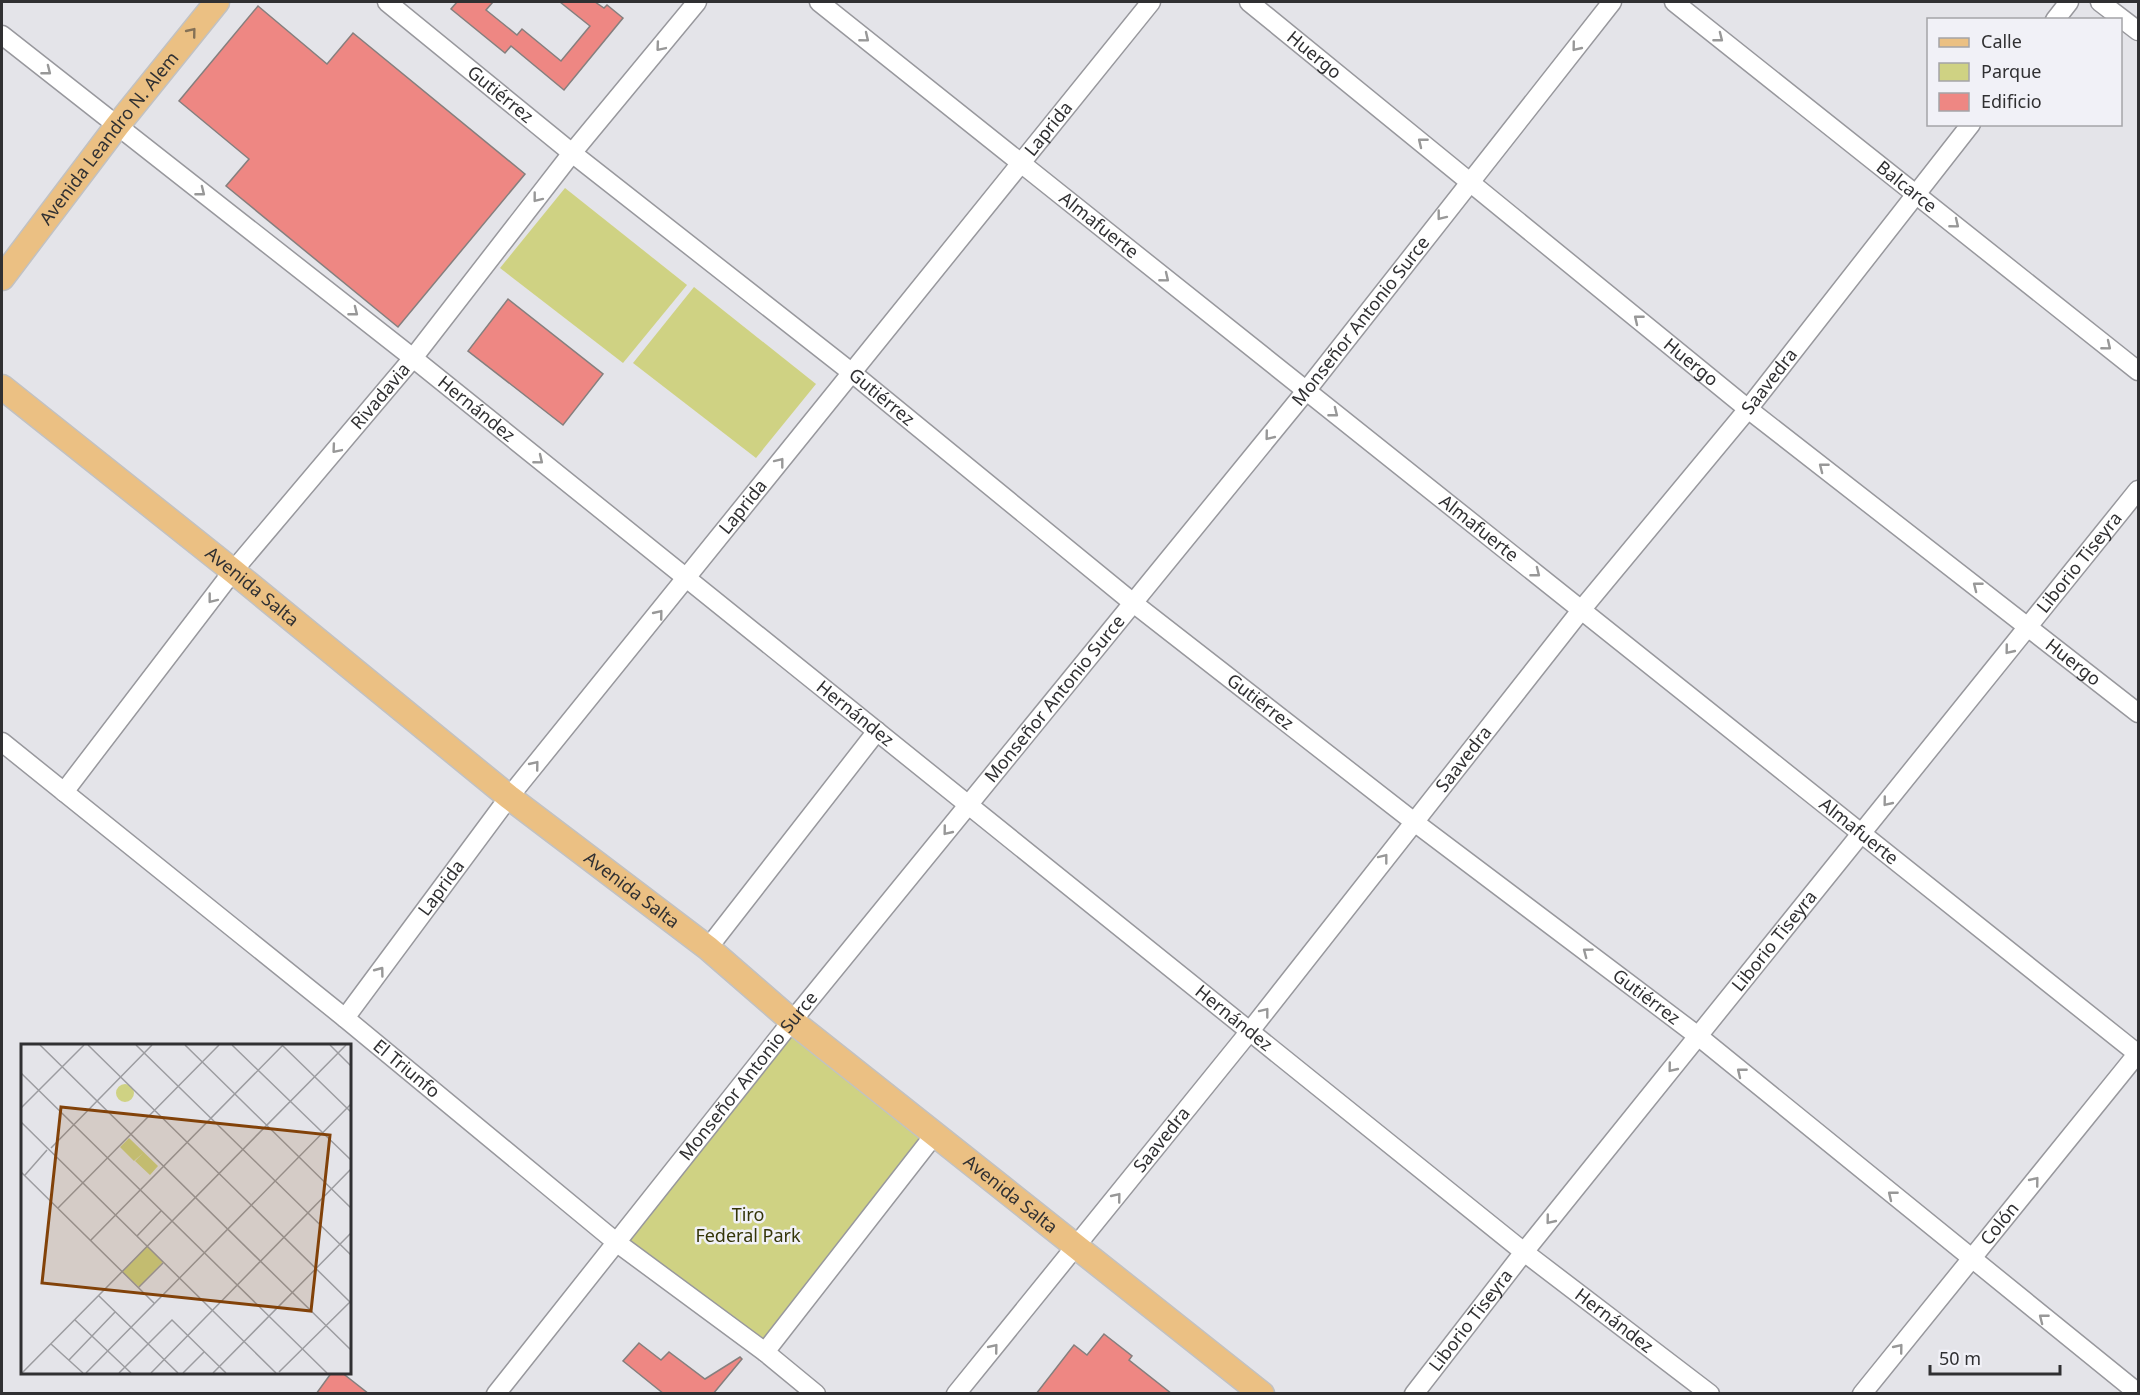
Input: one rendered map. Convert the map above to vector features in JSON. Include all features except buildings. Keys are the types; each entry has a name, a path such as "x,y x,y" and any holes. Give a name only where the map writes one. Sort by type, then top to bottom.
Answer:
{"main road":[{"name":"Avenida Leandro N. Alem","path":"2,278 117,126 217,2"},
{"name":"Avenida Salta","path":"2,387 233,571 509,797 708,948 792,1021 1262,1394"}],"street":[{"name":"Gutiérrez","path":"387,2 572,153 851,372 1132,602 1413,821 1698,1036 1971,1260 2139,1393"},
{"name":"Rivadavia","path":"64,792 233,571 412,358 572,153 697,2"},
{"name":"Almafuerte","path":"819,2 2138,1054"},
{"name":"Laprida","path":"345,1018 509,797 688,579 851,372 1023,164 1151,2"},
{"name":"Huergo","path":"1249,2 1748,409 2139,713"},
{"name":"Monseñor Antonio Surce","path":"496,1394 792,1021 1306,391 1612,2"},
{"name":"Balcarce","path":"1674,2 2139,371"},
{"path":"2057,18 2069,2"},
{"path":"2100,2 2122,18"},
{"path":"2122,18 2139,31"},
{"name":"Hernández","path":"2,35 412,358 1524,1252 1710,1394"},
{"name":"Saavedra","path":"956,1394 1250,1031 1582,609 1748,409 1969,126"},
{"name":"Liborio Tiseyra","path":"1414,1394 1524,1252 2139,490"},
{"path":"708,948 877,731"},
{"name":"El Triunfo","path":"2,742 345,1018 616,1242 765,1352 816,1394"},
{"name":"Colón","path":"1862,1394 2138,1054"},
{"path":"765,1352 935,1134"}],"green space":[{"path":"565,188 687,285 623,363 500,268"},
{"path":"694,287 816,384 756,458 633,363"},
{"name":"Tiro Federal Park","path":"792,1021 935,1134 765,1352 616,1242"}]}
